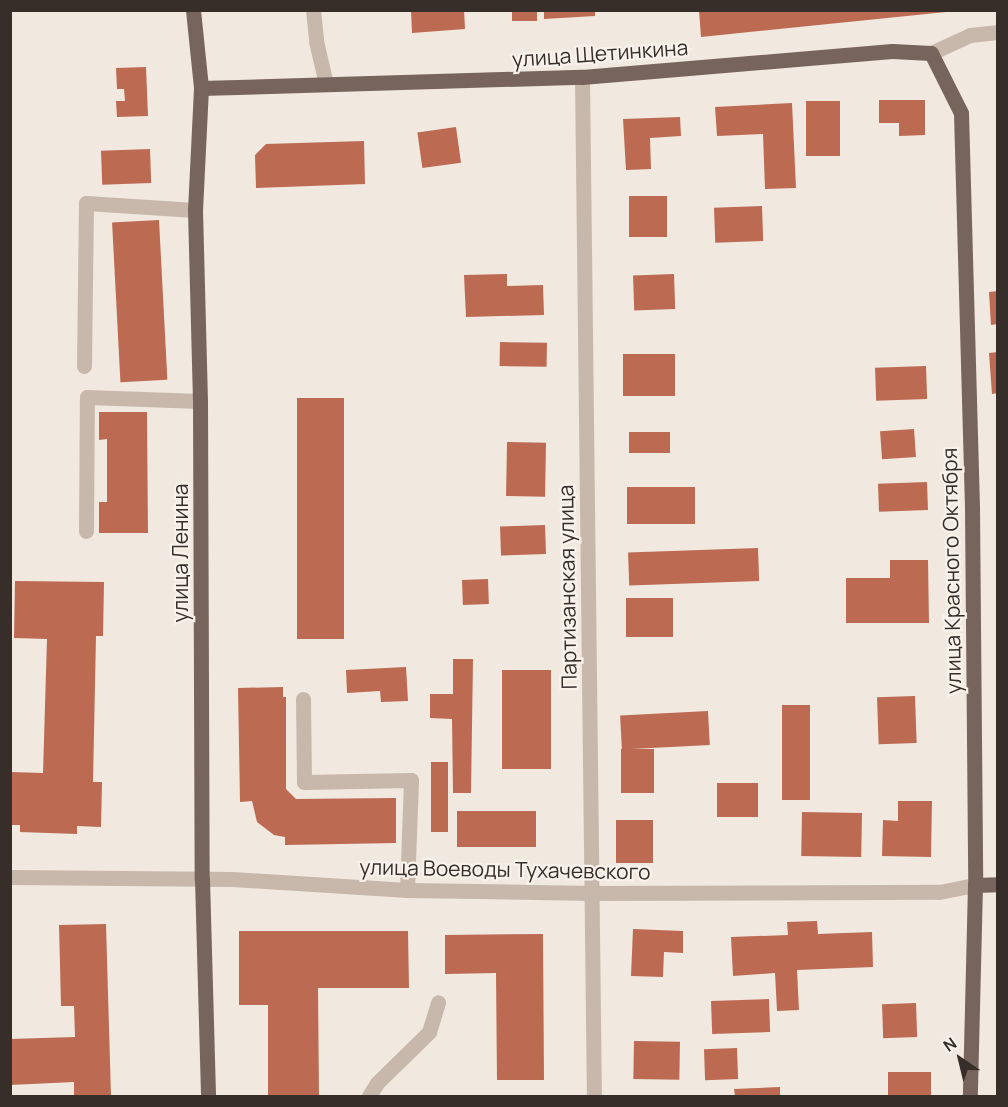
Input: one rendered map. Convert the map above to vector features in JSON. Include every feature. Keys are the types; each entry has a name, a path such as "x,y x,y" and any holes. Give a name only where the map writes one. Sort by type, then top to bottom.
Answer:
{"main road":[{"name":"улица Ленина","path":"193,10 201,88 195,210 200,401 202,879 208,1096"},
{"name":"улица Щетинкина","path":"201,88 582,77 892,51 931,52"},
{"name":"улица Красного Октября","path":"931,52 961,113 972,509 975,885 970,1096"},
{"name":"улица Воеводы Тухачевского","path":"975,885 998,884"}],"street":[{"path":"313,10 316,41 326,84"},
{"name":"улица Щетинкина","path":"931,52 970,36 998,32"},
{"name":"Партизанская улица","path":"582,77 594,1096"},
{"path":"84,366 86,203 195,210"},
{"path":"87,531 87,397 200,401"},
{"path":"303,699 304,782 411,780 407,890"},
{"name":"улица Воеводы Тухачевского","path":"10,877 202,879 407,890 592,893 939,892 975,885"},
{"path":"369,1096 377,1083 429,1032 438,1002"}],"building":[{"path":"411,10 464,10 465,29 412,33"},
{"path":"512,10 537,10 537,21 512,21"},
{"path":"544,10 595,10 595,16 544,19"},
{"path":"699,10 946,10 946,12 701,37"},
{"path":"146,67 148,116 117,117 116,101 125,101 124,89 117,89 116,68"},
{"path":"879,100 925,100 925,135 899,136 899,123 879,123"},
{"path":"806,101 840,101 840,156 806,156"},
{"path":"792,103 796,188 765,189 763,134 717,136 715,107"},
{"path":"680,117 681,136 650,138 651,169 626,170 623,119"},
{"path":"456,127 461,163 422,168 417,132"},
{"path":"364,141 365,184 256,188 255,155 266,144"},
{"path":"150,149 151,183 102,185 101,151"},
{"path":"629,196 667,196 667,237 629,237"},
{"path":"762,206 763,241 715,243 714,208"},
{"path":"159,220 167,380 120,382 112,222"},
{"path":"507,274 507,286 543,285 544,315 466,317 464,275"},
{"path":"674,274 675,309 634,310 633,275"},
{"path":"998,291 998,324 991,325 989,292"},
{"path":"500,342 547,343 547,367 500,366"},
{"path":"998,352 998,393 992,394 989,353"},
{"path":"623,354 675,354 675,396 623,396"},
{"path":"926,366 927,399 876,401 875,368"},
{"path":"297,398 344,398 344,639 297,639"},
{"path":"99,412 147,412 148,533 99,533 99,502 107,502 107,439 99,440"},
{"path":"914,429 916,457 882,459 880,431"},
{"path":"629,432 670,432 670,453 629,453"},
{"path":"507,442 546,443 545,497 506,496"},
{"path":"927,482 928,510 879,512 878,484"},
{"path":"627,487 695,487 695,524 627,524"},
{"path":"545,525 546,554 501,556 500,527"},
{"path":"758,548 759,581 629,586 628,553"},
{"path":"890,560 928,560 929,623 846,623 846,578 890,578"},
{"path":"488,579 489,604 463,605 462,580"},
{"path":"15,581 104,582 103,636 96,636 93,782 102,782 101,827 77,826 77,834 20,832 20,825 10,825 11,772 43,773 47,639 14,638"},
{"path":"626,598 673,598 673,637 626,637"},
{"path":"453,659 473,659 471,793 453,793 452,719 430,718 430,694 453,694"},
{"path":"406,667 408,701 381,702 380,691 347,693 346,670"},
{"path":"502,670 551,670 551,769 502,769"},
{"path":"283,687 283,697 286,697 286,789 296,799 396,798 396,843 285,845 285,837 274,835 257,822 252,801 240,802 238,688"},
{"path":"915,696 917,743 879,744 877,697"},
{"path":"782,705 810,705 810,800 782,800"},
{"path":"708,711 710,745 622,750 620,716"},
{"path":"621,749 654,749 654,793 621,793"},
{"path":"431,762 448,762 448,832 431,832"},
{"path":"717,783 758,783 758,817 717,817"},
{"path":"898,801 932,801 931,857 882,856 883,820 898,821"},
{"path":"457,811 536,811 536,847 457,847"},
{"path":"802,812 862,813 861,857 801,856"},
{"path":"616,820 653,820 653,863 616,863"},
{"path":"817,921 818,934 872,932 873,967 797,970 799,1010 777,1011 775,973 733,976 731,937 788,935 787,922"},
{"path":"106,924 111,1096 74,1096 74,1082 10,1085 10,1039 75,1037 74,1006 61,1006 59,925"},
{"path":"633,929 683,931 683,953 664,952 663,977 631,976"},
{"path":"239,931 408,931 409,988 318,988 319,1096 268,1096 268,1005 239,1005"},
{"path":"543,934 544,1080 497,1080 496,973 445,974 445,935"},
{"path":"769,999 770,1032 712,1034 711,1001"},
{"path":"916,1003 917,1037 883,1038 882,1004"},
{"path":"634,1041 680,1042 679,1080 633,1079"},
{"path":"737,1048 738,1079 705,1080 704,1049"},
{"path":"888,1072 931,1072 931,1096 888,1096"},
{"path":"780,1087 780,1096 735,1096 734,1089"}]}
